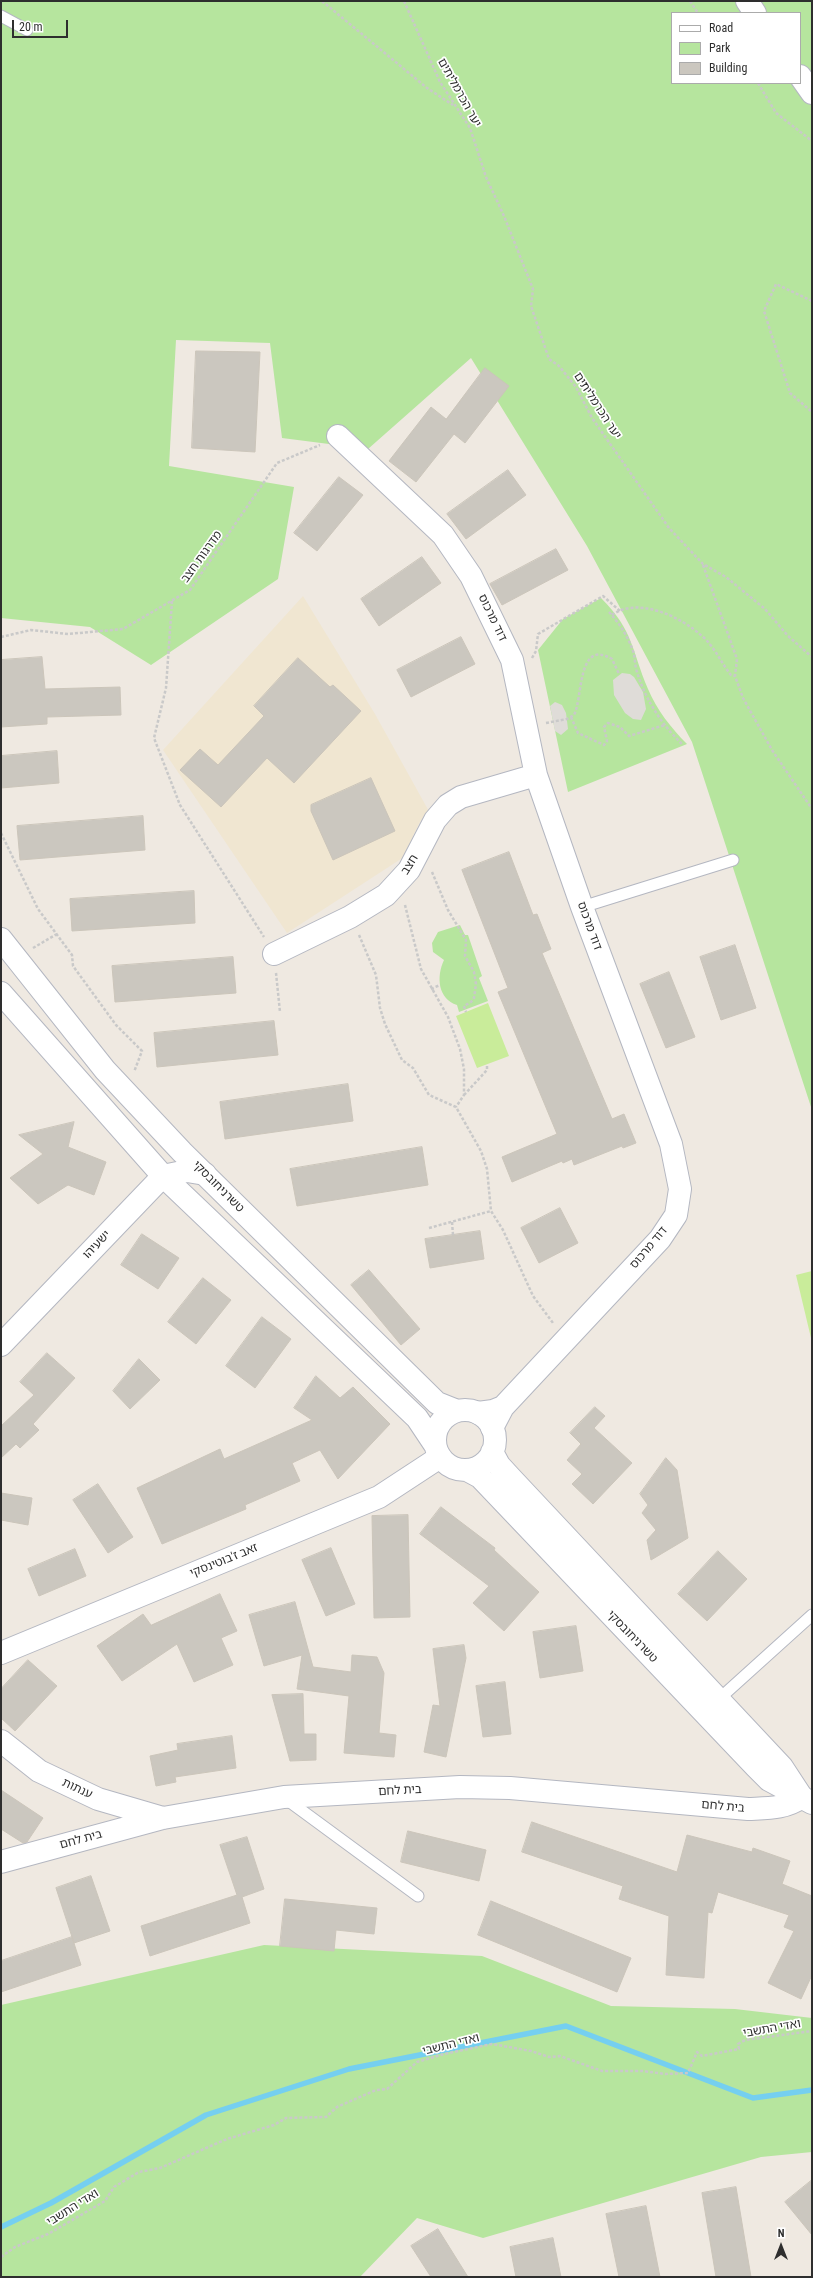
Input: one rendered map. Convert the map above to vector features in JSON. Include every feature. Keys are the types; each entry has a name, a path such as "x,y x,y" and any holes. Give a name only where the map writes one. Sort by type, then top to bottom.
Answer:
{"street":[{"path":"747,1 755,12"},
{"path":"801,77 812,93"},
{"name":"דוד מרכוס","path":"338,436 442,535 471,576 491,613 513,665 536,775 582,907 671,1144 680,1189 676,1215 660,1239 503,1407 476,1417"},
{"name":"חצב","path":"274,954 350,917 386,895 400,881 421,848 435,820 448,804 461,797 536,775"},
{"name":"טשרניחובסקי","path":"1,939 105,1070 205,1174 437,1403 476,1417"},
{"path":"1,993 163,1176 417,1418 438,1451 452,1466 467,1470 482,1464 492,1452 494,1436 476,1417 449,1415 438,1428 438,1451"},
{"path":"163,1176 187,1171 205,1174"},
{"name":"ישעיהו","path":"1,1345 163,1176"},
{"name":"זאב ז'בוטינסקי","path":"1,1653 379,1497 438,1451"},
{"name":"טשרניחובסקי","path":"492,1452 499,1465 719,1699 782,1768 807,1800"},
{"name":"טשרניחובסקי","path":"467,1470 480,1477 769,1780 807,1800"},
{"name":"ענתות","path":"1,1741 46,1774 98,1799 163,1818"},
{"name":"בית לחם","path":"1,1862 163,1818 284,1798 460,1787 496,1788 748,1809 784,1807 807,1800"}],"lane":[{"path":"1,16 27,30"},
{"path":"582,907 733,860"},
{"path":"719,1699 812,1615"},
{"path":"284,1798 418,1896"}],"path":[{"path":"322,1 427,88 455,106"},
{"name":"יער הכרמליתים","path":"404,1 440,82 470,128 486,176 504,216 533,289 531,306 549,359 559,366 576,387 592,418 669,528 703,564 726,577 765,609 788,636 812,657"},
{"path":"690,1 697,12"},
{"path":"759,84 776,113 812,141"},
{"path":"812,301 776,284 764,311 790,393 812,412"},
{"name":"מדרגות חצב","path":"1,637 31,630 68,634 123,629 172,601 190,590 277,463 338,436"},
{"path":"703,564 737,659 735,676 743,698 772,750 812,809"},
{"path":"513,665 532,658 536,651 538,634 603,596 620,611"},
{"path":"172,601 166,688 154,738 180,805 274,954 280,1012"},
{"path":"612,615 620,611 639,607 653,609 676,619 702,636 717,652 723,666 731,675 735,676"},
{"path":"609,612 630,644 637,672 644,691 653,708 665,725 682,744"},
{"path":"526,728 571,717 576,711 585,664 589,659 599,654 606,656 616,663 619,674"},
{"path":"571,717 578,733 604,745 608,742 604,727 608,723 620,727 629,736 665,725"},
{"path":"1,833 38,909 72,955 72,966 116,1025 142,1051 127,1093"},
{"path":"421,848 446,904 466,940 465,956 474,972 476,984 474,998 471,1002 464,1006 466,1012"},
{"path":"400,881 416,953 430,989 448,1017 460,1049 464,1069 464,1095"},
{"path":"350,917 372,962 383,1018 402,1060 413,1068 429,1095 456,1107 485,1159 491,1211 503,1230 533,1296 566,1340"},
{"path":"16,958 57,934"},
{"path":"430,989 440,985"},
{"path":"456,1107 464,1095 487,1070 487,1065"},
{"path":"429,1228 491,1211"},
{"path":"452,1222 454,1235"},
{"name":"ואדי התשבי","path":"1,2257 15,2246 48,2234 105,2201 114,2187 139,2172 160,2168 227,2139 274,2125 286,2118 326,2117 337,2107 376,2090 387,2089 418,2062 444,2054 492,2044 531,2051 549,2057 560,2056 602,2071 643,2071 665,2074 688,2072 697,2052 702,2056 740,2049 738,2044 745,2040 812,2031"}],"shaded area":[{"path":"303,596 375,714 431,815 421,820 413,836 407,855 287,933 163,750"},
{"path":"622,673 630,674 634,677 643,692 646,709 641,720 633,719 625,713 614,695 613,680"},
{"path":"555,702 562,705 566,713 568,729 561,735 555,731 550,706"}],"green space":[{"path":"1,1 812,1 812,1110 692,742 587,546 471,358 368,449 282,438 270,343 176,340 169,466 294,487 278,579 151,665 90,627 1,618"},
{"path":"601,598 612,610 626,631 642,675 660,711 675,732 687,744 568,792 538,650 563,619"},
{"path":"460,925 465,935 468,935 482,976 479,978 488,1001 459,1012 457,1005 446,998 442,993 440,987 440,973 444,960 433,952 432,943 438,932"},
{"path":"488,1003 509,1056 477,1068 456,1016"},
{"path":"812,1271 812,1338 811,1338 796,1275"},
{"path":"264,1945 482,1956 611,2006 735,2009 812,2018 812,2152 761,2157 483,2238 417,2218 360,2277 1,2277 1,2005"}],"building":[{"path":"196,351 260,352 255,452 192,448"},
{"path":"485,368 509,386 465,443 454,434 416,482 389,461 431,407 446,419"},
{"path":"508,470 526,495 466,539 447,514"},
{"path":"339,477 363,495 317,551 294,533"},
{"path":"556,549 568,570 502,605 490,584"},
{"path":"422,557 441,583 379,626 361,599"},
{"path":"461,637 475,664 411,697 397,670"},
{"path":"42,657 45,689 120,687 121,715 47,717 47,724 1,727 1,660"},
{"path":"298,658 330,687 333,685 361,711 294,783 267,758 221,807 180,770 200,749 218,765 264,716 254,706"},
{"path":"57,751 59,783 1,788 1,756"},
{"path":"371,778 395,831 333,860 311,811 311,805"},
{"path":"143,816 145,850 20,860 17,826"},
{"path":"509,852 533,915 537,914 551,949 542,953 612,1119 624,1114 636,1143 623,1148 622,1146 574,1165 572,1159 563,1163 562,1161 512,1182 502,1157 557,1134 498,992 508,988 462,870"},
{"path":"194,891 195,923 72,931 70,899"},
{"path":"735,945 756,1008 721,1020 700,957"},
{"path":"233,957 236,993 115,1002 112,966"},
{"path":"669,972 695,1037 666,1048 640,984"},
{"path":"274,1021 278,1055 157,1067 154,1033"},
{"path":"348,1084 353,1121 225,1139 220,1102"},
{"path":"74,1122 68,1147 106,1162 94,1195 68,1185 38,1204 10,1178 43,1154 19,1135"},
{"path":"422,1147 428,1185 297,1206 290,1169"},
{"path":"560,1208 578,1243 539,1263 521,1228"},
{"path":"480,1231 484,1259 430,1268 425,1239"},
{"path":"142,1234 179,1258 158,1289 121,1265"},
{"path":"369,1270 420,1329 401,1345 351,1285"},
{"path":"203,1278 231,1300 196,1344 168,1322"},
{"path":"262,1317 291,1339 255,1388 226,1366"},
{"path":"47,1353 75,1378 33,1424 39,1430 20,1448 16,1444 1,1458 1,1426 34,1395 20,1382"},
{"path":"139,1359 160,1380 130,1409 113,1391"},
{"path":"316,1376 340,1398 353,1387 390,1424 338,1479 320,1450 292,1463 300,1481 245,1505 246,1509 162,1544 137,1488 220,1449 224,1459 312,1420 294,1408"},
{"path":"595,1407 605,1416 594,1428 632,1463 593,1504 572,1484 582,1474 567,1460 581,1444 570,1433"},
{"path":"666,1458 677,1470 688,1538 651,1560 647,1540 656,1530 642,1513 648,1505 640,1494"},
{"path":"98,1484 133,1537 108,1553 73,1500"},
{"path":"1,1493 32,1498 28,1525 1,1520"},
{"path":"441,1507 495,1548 494,1550 539,1592 504,1631 473,1603 489,1586 420,1534"},
{"path":"408,1515 410,1617 374,1618 372,1516"},
{"path":"331,1548 355,1604 326,1616 302,1560"},
{"path":"75,1549 86,1576 39,1596 28,1569"},
{"path":"718,1551 747,1579 707,1621 678,1594"},
{"path":"220,1594 237,1631 221,1638 233,1665 194,1682 177,1644 122,1681 97,1646 143,1614 151,1625"},
{"path":"295,1602 313,1667 351,1672 352,1655 377,1657 384,1673 379,1733 396,1735 394,1757 344,1753 349,1696 297,1689 302,1655 264,1666 249,1615"},
{"path":"576,1626 583,1671 540,1678 533,1632"},
{"path":"464,1645 466,1658 446,1757 424,1752 433,1705 440,1706 433,1649"},
{"path":"28,1660 57,1686 15,1731 1,1718 1,1689"},
{"path":"505,1682 511,1734 483,1737 476,1686"},
{"path":"303,1694 304,1734 316,1734 316,1760 290,1761 272,1695"},
{"path":"232,1736 236,1768 175,1777 176,1782 156,1786 150,1756 178,1750 177,1744"},
{"path":"1,1790 43,1818 27,1842 23,1843 1,1829"},
{"path":"532,1822 677,1872 687,1835 752,1852 753,1848 790,1861 782,1884 812,1896 812,1975 801,1999 768,1983 794,1931 784,1927 789,1915 718,1892 712,1913 708,1912 704,1978 666,1975 669,1916 619,1899 623,1886 522,1852"},
{"path":"408,1831 486,1850 479,1881 401,1862"},
{"path":"247,1837 264,1889 242,1897 250,1923 150,1956 141,1926 237,1895 220,1845"},
{"path":"91,1876 110,1931 74,1943 56,1888"},
{"path":"285,1899 377,1908 374,1934 336,1930 334,1951 280,1946"},
{"path":"491,1901 631,1958 617,1992 478,1935"},
{"path":"72,1937 81,1965 1,1992 1,1961"},
{"path":"812,2180 812,2235 785,2202"},
{"path":"736,2187 751,2277 716,2277 702,2193"},
{"path":"646,2206 660,2277 619,2277 606,2214"},
{"path":"438,2229 468,2277 431,2277 411,2246"},
{"path":"553,2238 561,2277 516,2277 510,2247"}],"waterway":[{"path":"1,2227 51,2203 206,2115 349,2069 566,2026 753,2098 812,2090"}]}
